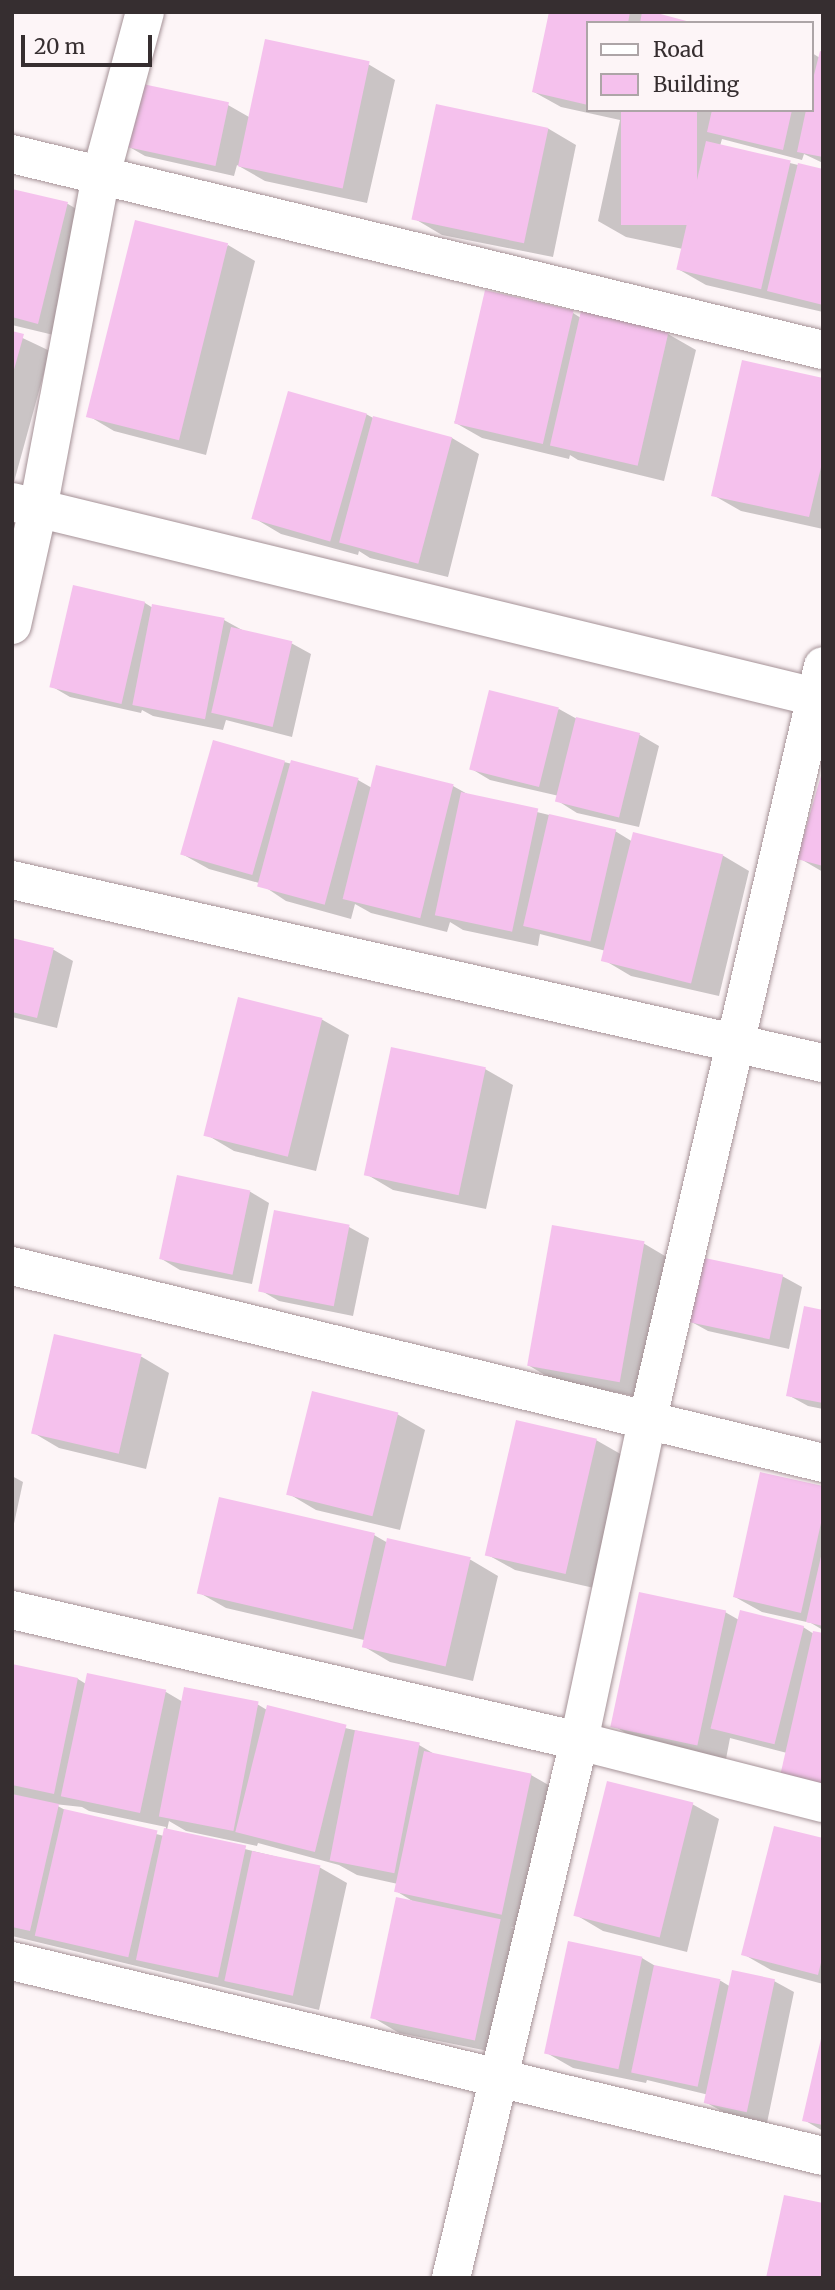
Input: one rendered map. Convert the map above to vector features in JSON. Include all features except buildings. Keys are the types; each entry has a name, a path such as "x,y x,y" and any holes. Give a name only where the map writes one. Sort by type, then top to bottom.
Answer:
{"street":[{"path":"12,625 25,506 101,175 145,12"},
{"path":"12,153 823,350"},
{"path":"25,506 820,687 734,1041 647,1422 579,1741 451,2278"},
{"path":"12,880 823,1063"},
{"path":"12,1266 823,1463"},
{"path":"12,1610 579,1741 823,1803"},
{"path":"12,1961 823,2156"}]}
